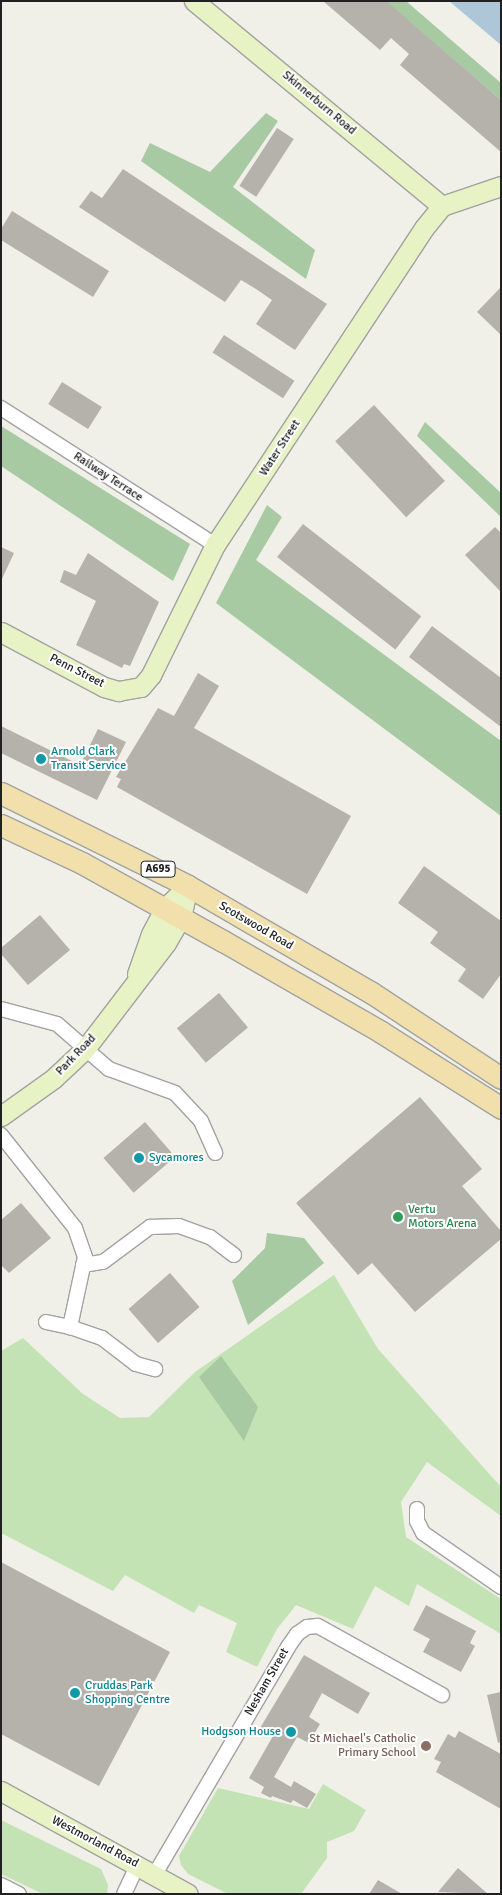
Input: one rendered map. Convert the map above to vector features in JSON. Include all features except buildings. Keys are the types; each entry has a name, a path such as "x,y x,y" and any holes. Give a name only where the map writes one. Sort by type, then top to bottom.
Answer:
{"main road":[{"name":"Scotswood Road","path":"1,792 188,886 372,993 501,1078"},
{"name":"A695","path":"1,825 82,863 173,913 373,1027 501,1108"}],"street":[{"name":"Skinnerburn Road","path":"194,1 442,206"},
{"path":"442,206 501,186"},
{"name":"Water Street","path":"151,675 215,545 424,228 442,206"},
{"name":"Railway Terrace","path":"1,408 215,545"},
{"name":"Penn Street","path":"1,632 118,691 141,687 151,675"},
{"path":"173,913 188,886"},
{"name":"Park Road","path":"1,1116 54,1078 85,1049 135,980 157,955 173,913"},
{"path":"1,1009 57,1024 85,1049 118,1074 175,1093 201,1121 215,1153"},
{"path":"1,1135 75,1228 85,1256 70,1327"},
{"path":"83,1265 103,1262 150,1227 179,1226 210,1237 234,1255"},
{"path":"46,1322 70,1327 102,1338 136,1364 154,1369"},
{"path":"417,1509 423,1533 501,1587"},
{"name":"Nesham Street","path":"155,1874 288,1647 297,1634 307,1627 318,1626 442,1695"},
{"name":"Westmorland Road","path":"1,1791 138,1864 188,1894"},
{"path":"124,1894 138,1864"},
{"path":"1,1885 19,1894"}],"green space":[{"path":"385,1 406,1 501,83 501,100"},
{"path":"266,113 278,121 233,187 315,250 306,279 141,161 150,143 210,172"},
{"path":"425,422 501,493 501,517 417,436"},
{"path":"1,426 190,544 173,581 1,466"},
{"path":"267,505 282,517 256,560 501,741 501,816 216,603"},
{"path":"267,1233 304,1238 324,1263 248,1325 232,1281 265,1248"},
{"path":"334,1275 378,1349 501,1487 501,1516 427,1462 401,1502 406,1537 501,1599 501,1634 417,1584 409,1606 375,1586 353,1629 296,1605 277,1629 257,1667 226,1652 237,1623 199,1605 194,1613 125,1575 113,1591 1,1533 1,1351 23,1338 83,1394 120,1418 149,1417 195,1372"},
{"path":"221,1356 258,1407 244,1441 199,1377"},
{"path":"323,1784 366,1810 354,1831 327,1842 327,1858 301,1894 228,1894 188,1874 181,1865 179,1856 218,1788 309,1809"},
{"path":"1,1820 101,1869 108,1885 107,1894 43,1894 1,1874"}],"water":[{"path":"449,1 501,1 501,45"}],"place":[{"name":"Arnold Clark Transit Service","path":"41,759"},
{"name":"Sycamores","path":"139,1158"},
{"name":"Vertu Motors Arena","path":"398,1217"},
{"name":"Cruddas Park Shopping Centre","path":"75,1693"},
{"name":"Hodgson House","path":"291,1732"},
{"name":"St Michael's Catholic Primary School","path":"426,1746"}]}
